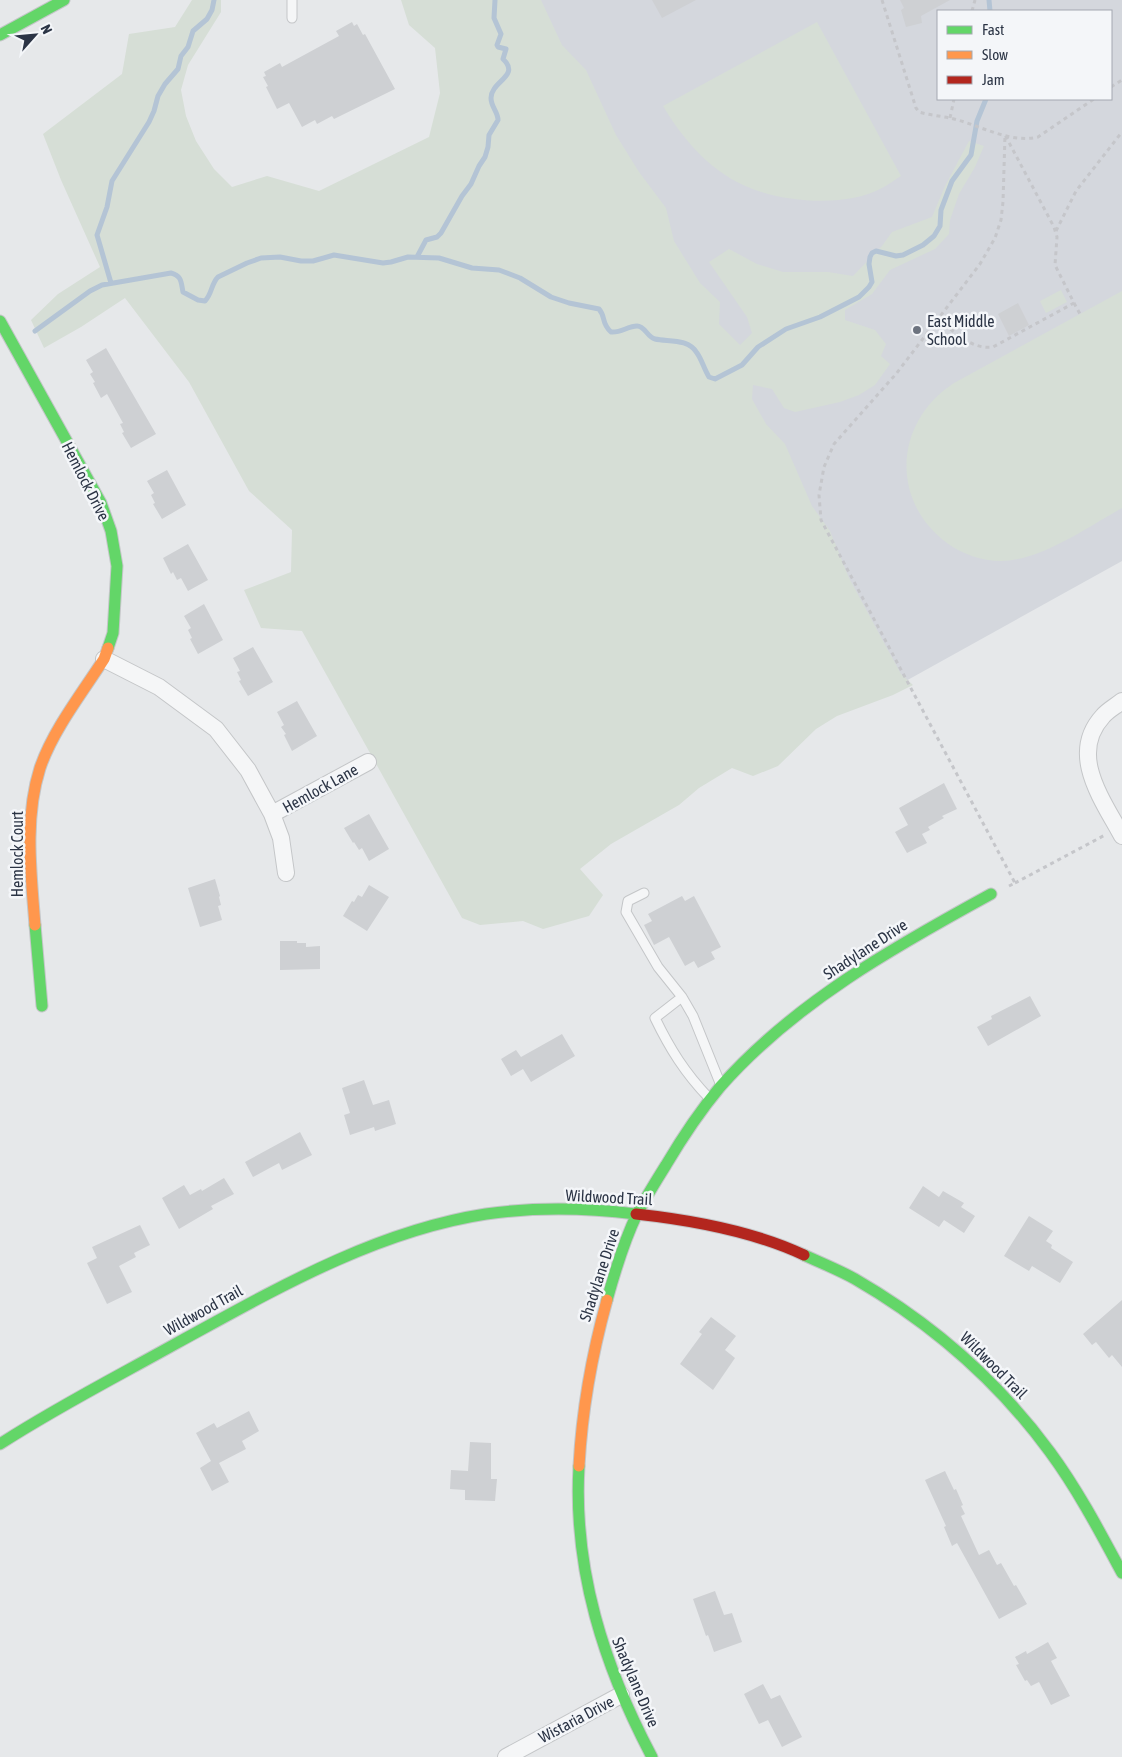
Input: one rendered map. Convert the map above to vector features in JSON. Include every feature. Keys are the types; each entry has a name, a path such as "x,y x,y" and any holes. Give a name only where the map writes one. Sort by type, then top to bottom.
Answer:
{"street":[{"path":"0,35 64,0"},
{"name":"Hemlock Drive","path":"0,321 101,503 111,531 117,566 113,633 104,659"},
{"path":"104,659 160,687 216,729 248,770 272,814 281,838 286,873"},
{"name":"Hemlock Court","path":"42,1006 30,857 32,808 40,769 52,741 104,659"},
{"path":"1120,832 1094,784 1087,749 1088,740 1104,715 1122,701"},
{"name":"Hemlock Lane","path":"272,814 368,762"},
{"name":"Shadylane Drive","path":"652,1757 621,1695 598,1634 583,1566 578,1514 579,1438 586,1383 599,1326 614,1275 637,1213 677,1146 710,1099 721,1086 782,1028 840,983 871,962 991,894"},
{"name":"Wildwood Trail","path":"0,1444 73,1400 273,1291 309,1272 360,1250 422,1229 471,1217 500,1213 570,1209 637,1213 708,1224 774,1242 865,1283 920,1318 976,1366 1041,1438 1088,1512 1122,1573"},
{"name":"Wistaria Drive","path":"506,1757 621,1695"}],"lane":[{"path":"292,0 292,18"},
{"path":"644,893 628,900 626,912 658,967 682,997 693,1016 721,1086"},
{"path":"682,997 655,1018 666,1042 690,1079 710,1099"}],"path":[{"path":"882,0 916,108 919,112 950,118 1005,135 1031,138 1038,136 1092,100"},
{"path":"950,118 954,100"},
{"path":"1055,232 1076,191 1122,132"},
{"path":"1005,135 1055,232 1057,237 1055,265 1080,314"},
{"path":"1005,135 1003,202 996,238 980,264 896,374 834,444 824,467 819,495 821,520 1015,883"},
{"path":"938,319 972,344 983,348 993,347 1074,303"},
{"path":"991,894 1120,832"}],"shaded area":[{"path":"192,0 221,0 221,12 188,65 181,90 186,116 196,141 214,169 232,187 267,176 319,191 429,137 440,93 435,48 409,25 401,0 541,0 562,45 586,70 616,135 639,172 666,208 674,241 700,283 720,302 719,324 740,345 752,333 747,317 709,262 729,249 757,264 783,272 828,272 853,276 882,246 892,232 932,217 945,186 969,141 984,146 975,167 959,194 950,220 949,234 935,249 890,270 872,294 845,310 845,320 875,330 886,344 881,356 890,364 875,385 859,395 840,402 795,412 784,408 772,389 753,385 752,399 766,424 785,444 812,506 830,531 849,578 901,674 913,685 893,695 837,716 816,729 778,766 753,776 732,768 699,788 679,805 611,844 580,869 603,895 589,916 543,929 523,921 480,925 462,918 302,631 261,628 244,590 291,572 292,530 249,491 189,382 125,298 81,327 44,348 31,320 58,294 100,267 61,180 43,134 122,74 129,34 175,27"},
{"name":"East Middle School","path":"533,0 1122,0 1122,561 904,682"},
{"path":"817,22 901,176 882,188 866,195 849,199 829,201 789,198 752,189 737,182 714,167 695,149 663,106"},
{"path":"1061,290 1067,302 1046,313 1040,301"},
{"path":"1122,291 1122,508 1063,542 1016,560 994,561 980,558 966,554 947,543 928,525 915,505 908,483 907,461 911,439 920,418 934,399 954,383"}],"building":[{"path":"652,0 696,0 662,18"},
{"path":"900,0 950,0 921,16 922,23 906,27 901,10 904,8"},
{"path":"352,22 354,26 357,24 363,35 365,34 395,89 334,119 332,116 317,124 315,120 302,127 289,103 277,109 266,87 268,86 263,77 266,76 264,72 280,63 282,67 339,36 336,31"},
{"path":"1018,303 1029,325 1009,336 998,314"},
{"path":"106,348 156,434 131,448 122,433 124,432 120,424 123,423 107,394 101,398 90,374 93,372 86,360"},
{"path":"167,470 186,505 162,519 153,504 155,503 151,495 154,493 147,481"},
{"path":"188,544 208,580 188,591 181,578 177,580 173,572 171,574 163,558"},
{"path":"204,604 223,640 198,654 190,639 192,638 188,630 191,628 184,616"},
{"path":"253,647 273,682 248,696 239,681 241,680 237,672 240,671 233,658"},
{"path":"297,701 317,736 292,751 284,735 286,734 281,727 284,725 277,712"},
{"path":"944,783 957,809 942,816 944,818 928,827 930,830 922,834 927,843 907,853 895,832 908,825 899,808"},
{"path":"369,814 389,849 369,861 362,848 359,850 344,828"},
{"path":"215,879 220,896 221,905 218,906 222,920 200,927 188,888"},
{"path":"369,885 389,897 367,931 343,916 352,901 354,902 358,895 362,897"},
{"path":"682,896 685,901 694,896 721,947 711,952 715,959 698,968 694,961 685,966 669,937 654,945 644,925 652,921 648,914"},
{"path":"280,941 306,943 306,947 320,946 320,969 280,970"},
{"path":"1030,996 1041,1016 988,1046 977,1027 992,1019 991,1016"},
{"path":"562,1034 575,1056 531,1082 523,1069 511,1076 501,1059 516,1050 521,1057"},
{"path":"364,1080 373,1105 389,1100 396,1124 375,1131 374,1127 350,1135 344,1115 350,1113 342,1088"},
{"path":"300,1132 312,1155 282,1170 279,1163 253,1177 245,1162"},
{"path":"224,1178 234,1194 211,1206 213,1209 179,1229 162,1198 184,1185 190,1195 201,1189 202,1191"},
{"path":"923,1186 939,1197 943,1191 964,1203 961,1207 975,1216 964,1233 944,1220 939,1227 909,1208"},
{"path":"1029,1216 1053,1231 1046,1241 1052,1245 1051,1248 1073,1262 1060,1283 1032,1266 1029,1271 1004,1256"},
{"path":"140,1225 150,1245 134,1253 136,1257 119,1266 132,1292 107,1304 87,1263 97,1258 92,1247"},
{"path":"1122,1300 1122,1367 1112,1355 1109,1358 1096,1342 1092,1345 1083,1334"},
{"path":"711,1317 736,1336 725,1350 735,1358 713,1390 680,1364 702,1334 699,1332"},
{"path":"249,1411 259,1431 242,1441 246,1449 219,1463 229,1482 212,1491 200,1468 211,1461 196,1433 214,1423 217,1428"},
{"path":"470,1442 491,1443 491,1479 497,1479 495,1501 465,1500 465,1490 450,1489 451,1470 468,1471"},
{"path":"945,1471 963,1505 961,1506 965,1514 961,1516 979,1555 989,1550 997,1565 1001,1563 1027,1604 999,1619 957,1543 952,1546 944,1527 946,1526 925,1480"},
{"path":"715,1591 724,1615 732,1613 742,1642 714,1652 708,1635 706,1636 693,1599"},
{"path":"1048,1642 1057,1658 1051,1661 1070,1696 1051,1705 1039,1682 1031,1686 1027,1680 1025,1681 1016,1665 1019,1664 1015,1657 1026,1651 1027,1654"},
{"path":"763,1684 771,1699 780,1695 802,1737 782,1747 768,1720 759,1724 744,1694"}],"waterway":[{"path":"111,283 97,235 107,207 112,181 149,122 158,96 165,84 178,69 181,56 188,47 193,31 207,19 212,10 214,0"},
{"path":"417,257 426,240 437,237 441,233 471,184 485,157 489,135 498,120 492,104 492,92 509,70 508,65 503,59 506,49 497,45 501,34 494,18 495,0"},
{"path":"989,0 990,10"},
{"path":"35,331 90,291 102,285 171,273 179,278 183,292 198,300 205,301 218,277 261,258 280,257 313,261 334,255 383,263 408,257 439,258 472,268 499,270 520,278 551,297 599,309 606,326 611,332 640,326 655,339 688,345 699,356 709,377 715,379 742,365 758,347 786,329 820,317 859,297 872,282 869,264 872,253 876,251 896,256 903,255 923,245 934,236 940,226 941,210 952,181 971,155 977,121 986,100"}],"traffic: fast":[{"path":"0,35 64,0"},
{"path":"0,321 101,503 111,531 117,566 113,633 108,648"},
{"path":"607,1300 620,1256 637,1214 685,1135 720,1087 749,1057 813,1003 882,956 991,894"},
{"path":"35,925 42,1006"},
{"path":"0,1444 43,1417 288,1283 365,1248 445,1222 486,1214 523,1210 561,1209 599,1210 636,1214"},
{"path":"804,1255 849,1276 883,1296 936,1334 985,1378 1030,1426 1060,1466 1088,1511 1122,1573"},
{"path":"579,1466 578,1505 581,1543 595,1616 620,1688 652,1757"}],"traffic: slow":[{"path":"35,925 30,826 35,787 40,768 52,740 104,659 108,648"},
{"path":"579,1466 588,1382 607,1300"}],"traffic: jam":[{"path":"636,1214 743,1233 804,1255"}],"place":[{"name":"East Middle School","path":"917,330"}]}
